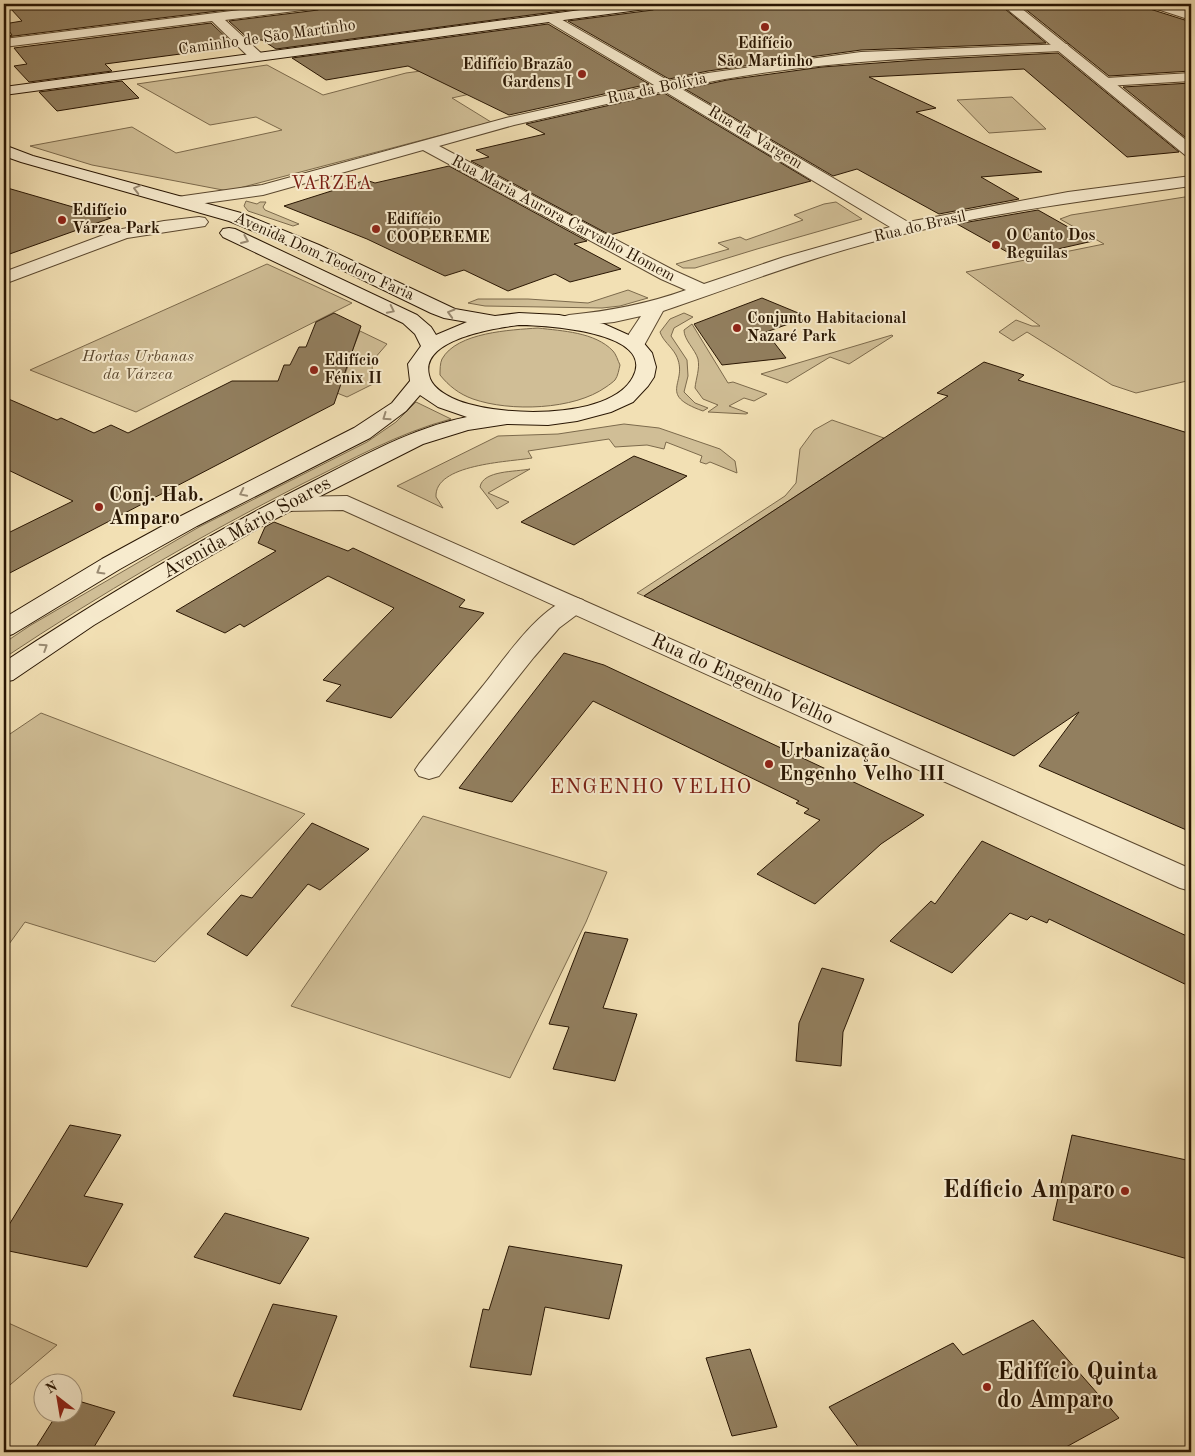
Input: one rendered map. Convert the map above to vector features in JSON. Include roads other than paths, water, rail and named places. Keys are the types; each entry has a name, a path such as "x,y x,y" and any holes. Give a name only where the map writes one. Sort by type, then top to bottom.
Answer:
{"street":[{"path":"4,44 318,4"},
{"name":"Caminho de São Martinho","path":"4,91 653,4"},
{"path":"1008,4 1191,152"},
{"path":"1156,4 1191,16"},
{"path":"214,17 257,57"},
{"name":"Rua da Vargem","path":"552,18 905,228"},
{"name":"Rua da Bolívia","path":"184,201 262,190 511,121 708,77 861,56 1062,47"},
{"path":"1106,82 1191,77"},
{"name":"Rua Maria Aurora Carvalho Homem","path":"425,145 668,275 702,291"},
{"name":"Avenida Dom Teodoro Faria","path":"4,150 65,170 235,216 305,245 444,311 469,318 499,321"},
{"name":"Avenida Dom Teodoro Faria","path":"20,174 156,208 228,233 279,255 410,319 424,331 431,346"},
{"name":"Rua do Brasil","path":"570,321 614,316 656,307 790,261 905,228 1068,197 1191,181"},
{"name":"Rua da Bolívia","path":"235,216 233,209 238,202 262,190"},
{"path":"124,234 147,219 156,208"},
{"path":"4,278 124,234 164,226 199,222"},
{"path":"635,345 639,334 656,307"},
{"path":"544,319 570,321 607,330 635,345 645,359 646,374 636,389 628,396 594,410 568,416 526,419 505,418 467,411 450,405 437,399 420,382 417,370 421,358 431,346 448,336 469,328 499,321 544,319"},
{"name":"Avenida Mário Soares","path":"4,629 111,564 189,521 362,433 399,407 420,382"},
{"name":"Avenida Mário Soares","path":"4,674 93,615 182,562 286,504 415,439 466,424 505,418"},
{"path":"347,473 345,488 347,503"},
{"name":"Rua do Engenho Velho","path":"286,504 347,503 1191,881"},
{"path":"429,770 525,650 550,623 574,605"}],"place":[{"name":"Edifício São Martinho","path":"765,27"},
{"name":"Edifício Brazão Gardens I","path":"582,74"},
{"name":"Edifício Várzea Park","path":"62,220"},
{"name":"Edifício COOPEREME","path":"376,229"},
{"name":"O Canto Dos Reguilas","path":"996,245"},
{"name":"Conjunto Habitacional Nazaré Park","path":"737,328"},
{"name":"Edifício Fénix II","path":"314,370"},
{"name":"Conj. Hab. Amparo","path":"99,507"},
{"name":"Urbanização Engenho Velho III","path":"769,764"},
{"name":"Edíficio Amparo","path":"1125,1191"},
{"name":"Edifício Quinta do Amparo","path":"987,1387"}],"district":[{"name":"VARZEA","path":"332,184"},
{"name":"ENGENHO VELHO","path":"651,787"}],"park label":[{"name":"Hortas Urbanas da Várzea","path":"138,366"}]}
